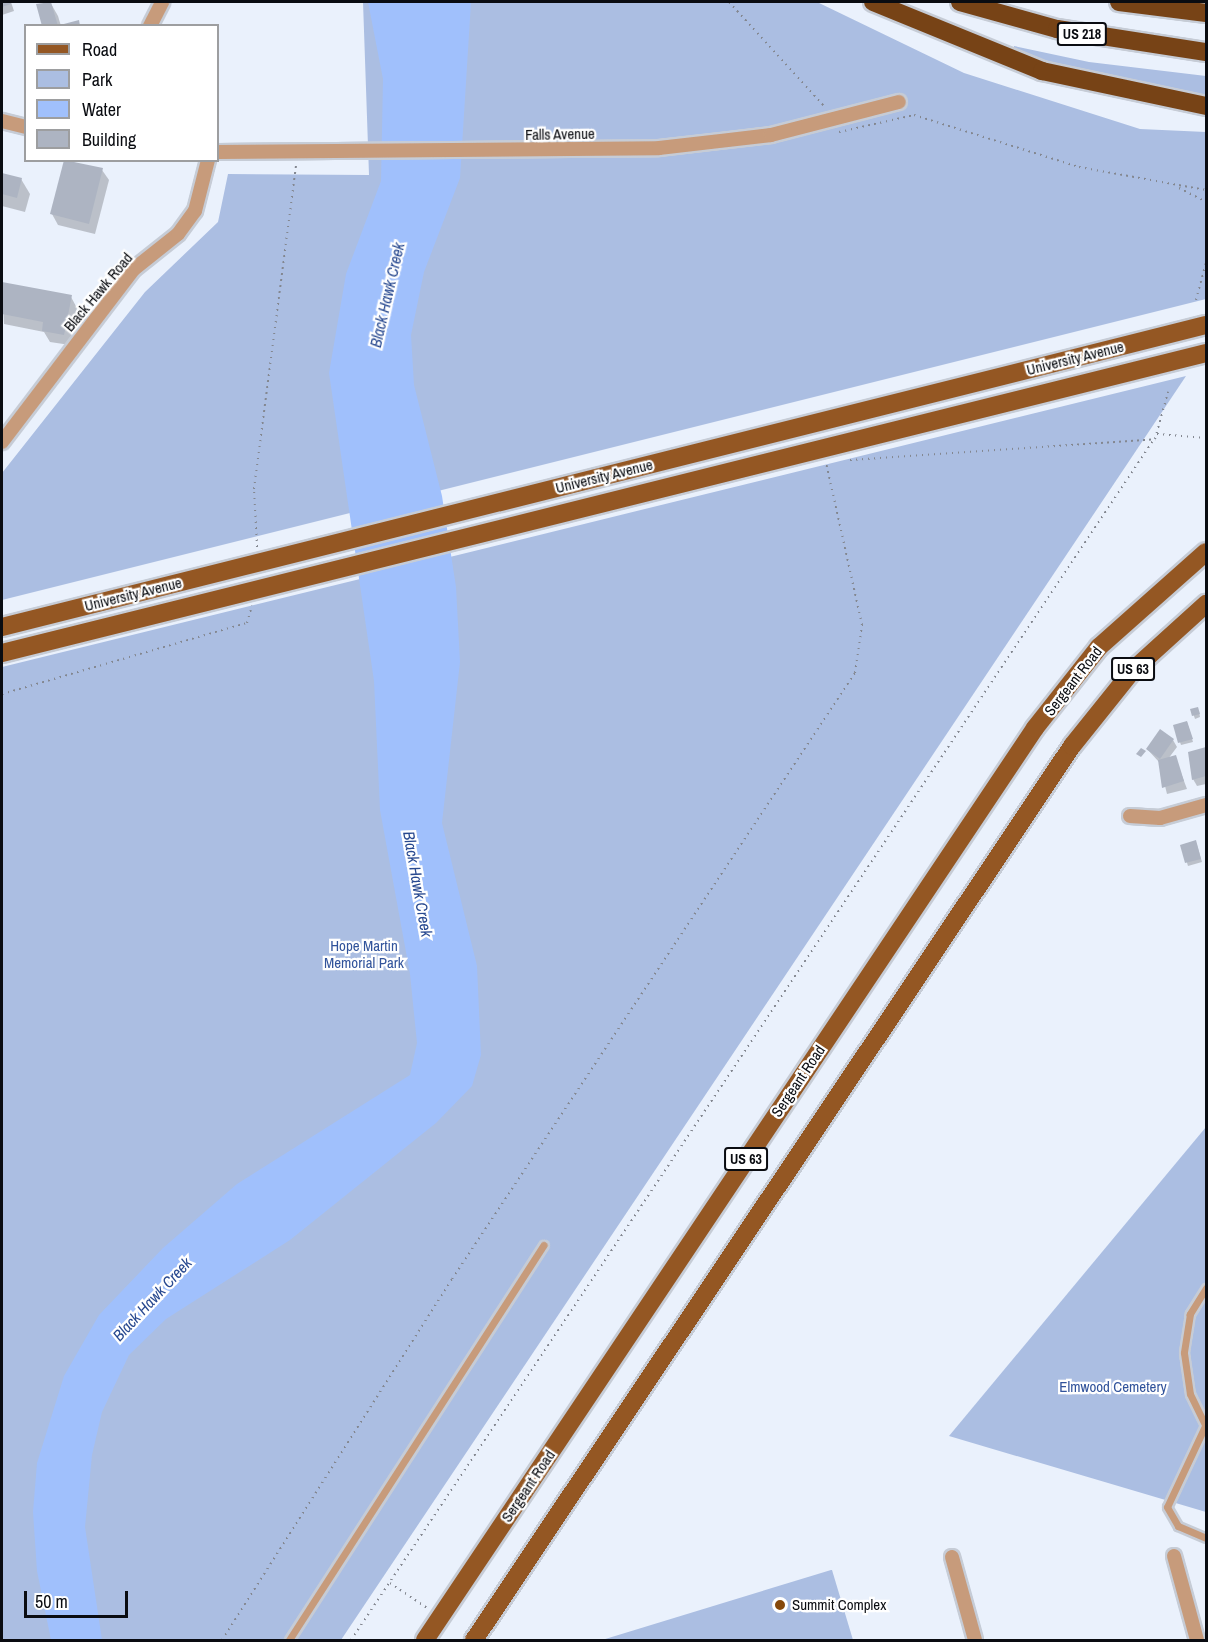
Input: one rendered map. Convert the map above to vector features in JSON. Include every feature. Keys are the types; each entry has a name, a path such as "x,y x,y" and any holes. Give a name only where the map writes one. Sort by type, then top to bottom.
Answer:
{"highway":[{"path":"873,2 1042,71 1206,106"},
{"name":"US 218","path":"960,2 1057,29 1206,52"},
{"path":"1119,2 1206,13"}],"main road":[{"name":"University Avenue","path":"2,627 1206,325"},
{"name":"University Avenue","path":"2,652 1206,353"},
{"name":"Sergeant Road","path":"425,1641 1035,728 1099,647 1206,552"},
{"name":"US 63","path":"474,1641 1072,746 1132,670 1206,604"}],"street":[{"path":"151,24 162,2"},
{"name":"Falls Avenue","path":"219,152 337,154 547,151 730,140 831,120 899,102"},
{"path":"2,121 24,126"},
{"name":"Black Hawk Road","path":"2,442 134,269 190,219 203,191 208,162"},
{"path":"1130,816 1160,818 1206,805"},
{"path":"1174,1556 1197,1641"},
{"path":"952,1557 975,1641"}],"lane":[{"path":"289,1641 544,1245"},
{"path":"1206,1288 1190,1314 1184,1353 1190,1394 1206,1426 1167,1507 1178,1526 1206,1538"}],"path":[{"path":"729,2 802,76 843,134 914,115 1011,149 1174,187 1206,190"},
{"path":"258,564 254,489 297,153"},
{"path":"1174,187 1206,202"},
{"path":"1196,300 1206,262"},
{"path":"1155,439 1168,392"},
{"path":"351,1641 1158,432 1206,438"},
{"path":"847,460 1155,439"},
{"path":"222,1641 452,1279 855,673 862,625 825,460 836,460"},
{"path":"2,694 247,623 258,589"}],"green space":[{"path":"363,2 817,2 964,73 1140,129 1206,132 1206,299 2,600 2,473 145,292 218,222 228,174 369,175"},
{"path":"1014,46 1089,62 1206,76 1206,98 1069,72 1014,52"},
{"name":"Hope Martin Memorial Park","path":"1186,376 341,1640 2,1640 2,667"},
{"name":"Elmwood Cemetery","path":"1206,1127 1206,1512 949,1436"},
{"name":"Summit Complex","path":"831,1570 853,1640 602,1640"}],"water":[{"name":"Black Hawk Creek","path":"368,2 471,2 460,178 424,272 411,335 414,385 442,496 456,587 460,662 442,823 477,966 481,1055 472,1086 436,1123 290,1240 166,1319 129,1355 102,1412 92,1455 85,1527 102,1640 51,1640 37,1571 33,1512 37,1463 64,1376 99,1315 163,1248 237,1184 410,1075 417,1043 410,974 380,810 374,681 329,373 346,274 381,181 383,79"}],"building":[{"path":"2,2 10,2 11,4 2,7"},
{"path":"51,2 57,24 41,24 36,4"},
{"path":"79,20 80,24 64,24"},
{"path":"63,162 103,168 89,224 50,214"},
{"path":"2,173 22,178 17,198 2,194"},
{"path":"2,282 72,295 64,335 42,331 43,322 2,314"},
{"path":"1198,707 1200,714 1192,716 1190,709"},
{"path":"1187,721 1193,739 1178,743 1173,725"},
{"path":"1160,729 1174,739 1160,759 1146,749"},
{"path":"1206,747 1206,776 1192,780 1188,752"},
{"path":"1141,748 1146,751 1141,757 1136,754"},
{"path":"1176,755 1184,781 1162,788 1158,760"},
{"path":"1196,840 1201,859 1185,863 1180,845"}],"place":[{"name":"Summit Complex","path":"780,1605"}]}
